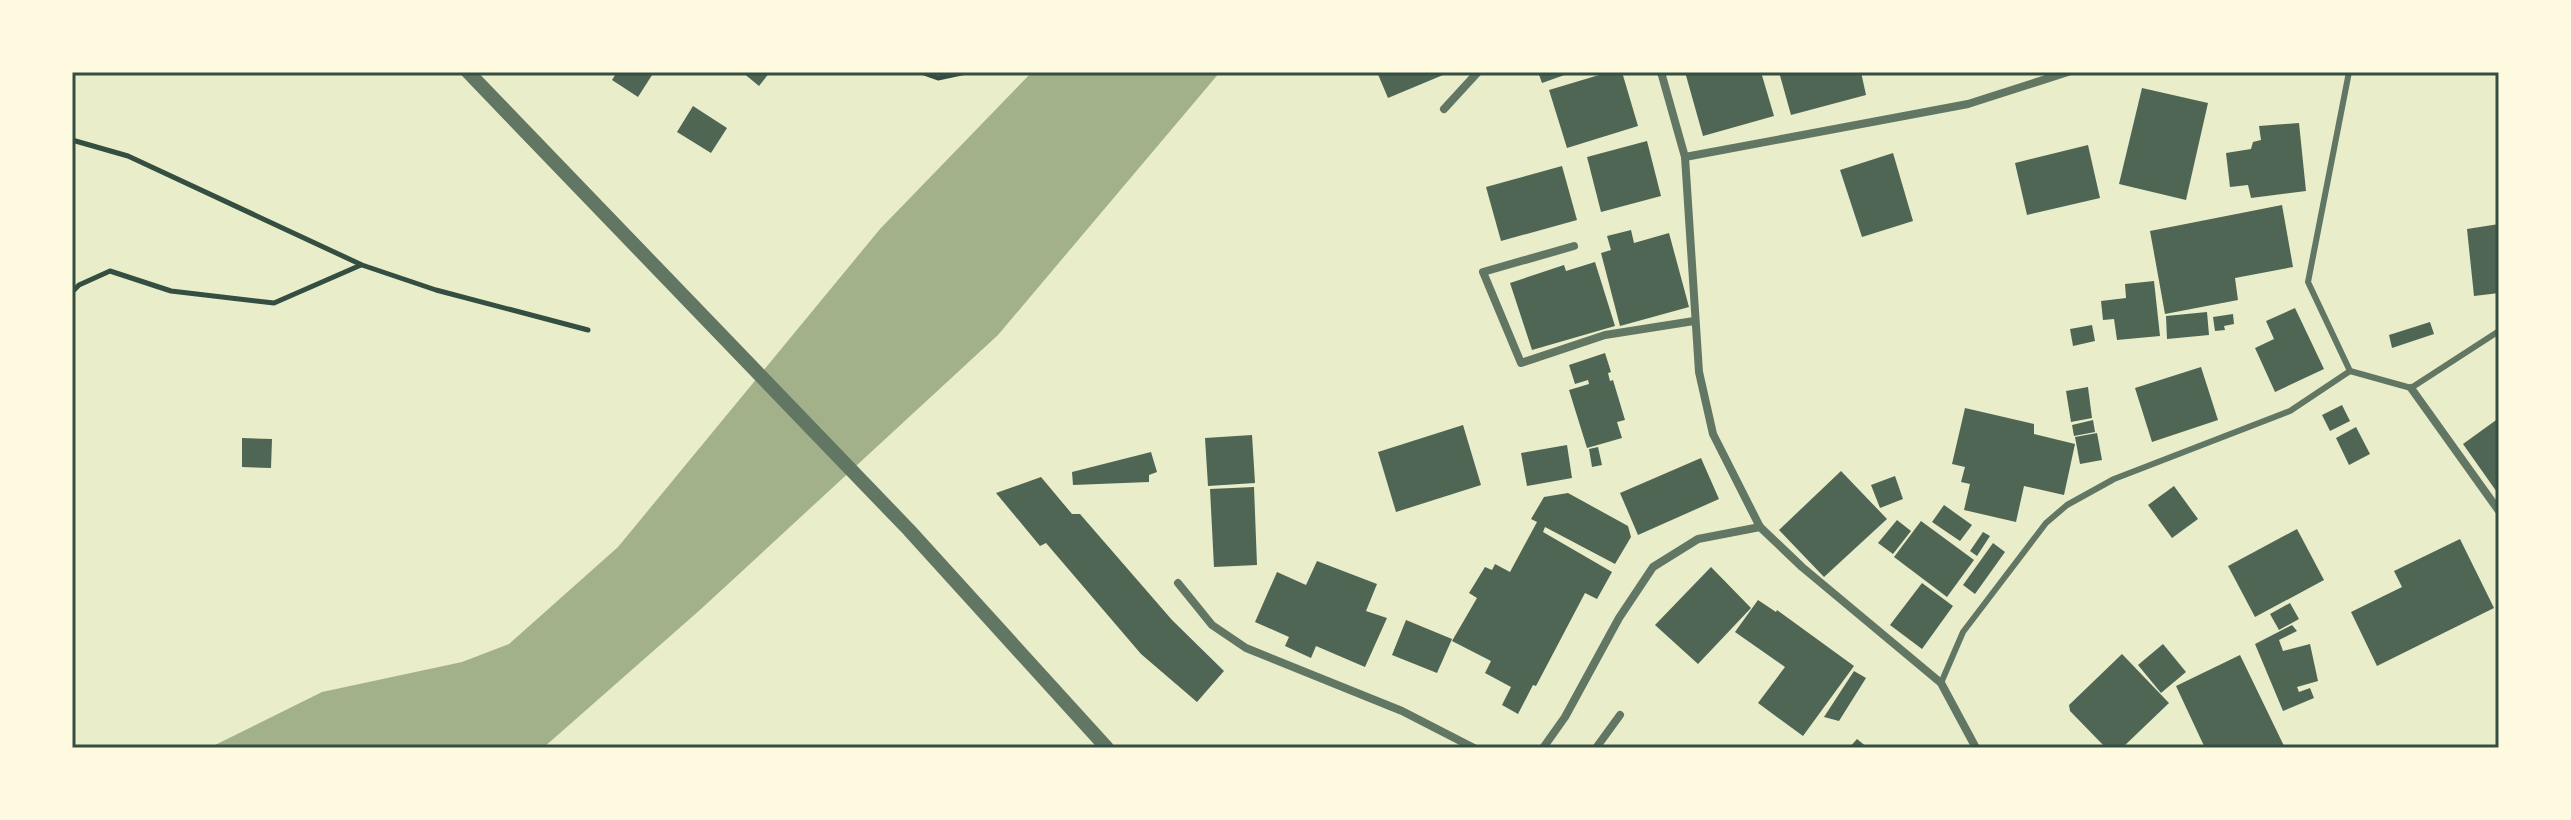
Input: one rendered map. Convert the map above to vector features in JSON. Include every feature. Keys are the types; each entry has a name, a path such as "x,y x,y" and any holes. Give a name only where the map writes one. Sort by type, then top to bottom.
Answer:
{"street":[{"path":"468,72 909,530 1107,748"},
{"path":"1444,109 1478,72"},
{"path":"1661,72 1685,157 1699,372 1713,434 1760,527 1802,567 1941,683 1976,748"},
{"path":"1685,157 1968,104 2068,72"},
{"path":"1574,246 1483,272 1521,363 1605,335 1694,321"},
{"path":"2411,388 2499,511"},
{"path":"1543,748 1565,717 1619,618 1653,567 1698,539 1760,527"},
{"path":"1178,583 1212,625 1246,648 1402,711 1474,748"},
{"path":"1596,748 1620,715"}],"lane":[{"path":"2349,72 2308,282 2350,371 2411,388 2499,331"},
{"path":"1941,683 1963,632 2046,523 2067,505 2114,479 2290,411 2350,371"}],"path":[{"path":"921,72 938,78 966,72"},
{"path":"72,140 128,156 362,265 436,290 588,330"},
{"path":"72,292 79,285 110,271 171,291 274,303 362,265"}],"shaded area":[{"path":"1032,72 1220,72 998,335 701,609 543,748 209,748 322,692 462,662 509,644 618,547 880,229"}],"building":[{"path":"617,72 654,72 638,97 612,80"},
{"path":"742,72 770,72 759,86"},
{"path":"1377,72 1441,72 1443,75 1388,98"},
{"path":"1538,72 1573,72 1542,83"},
{"path":"1609,72 1622,72 1638,126 1567,148 1549,90"},
{"path":"1685,72 1761,72 1774,116 1703,136"},
{"path":"1779,72 1861,72 1866,95 1791,115"},
{"path":"2142,88 2208,103 2186,200 2119,184"},
{"path":"693,106 727,128 711,153 677,132"},
{"path":"2299,123 2306,191 2251,198 2248,185 2230,187 2226,153 2251,149 2253,142 2261,140 2259,126"},
{"path":"1647,141 1661,196 1601,212 1587,157"},
{"path":"2088,145 2100,198 2027,215 2015,163"},
{"path":"1893,153 1913,221 1862,237 1840,170"},
{"path":"1562,166 1577,220 1501,241 1486,187"},
{"path":"2282,205 2293,267 2235,278 2238,300 2165,314 2150,231"},
{"path":"2499,224 2499,293 2474,296 2467,229"},
{"path":"1631,230 1634,243 1669,233 1689,307 1620,326 1601,253 1611,250 1607,236"},
{"path":"1595,262 1615,326 1532,350 1510,283 1564,265 1566,271"},
{"path":"2154,281 2160,336 2117,340 2114,319 2103,320 2101,301 2126,298 2125,284"},
{"path":"2295,308 2324,369 2275,392 2255,348 2274,339 2266,321"},
{"path":"2207,312 2209,335 2167,339 2166,316"},
{"path":"2233,314 2234,324 2224,326 2225,330 2215,331 2213,317"},
{"path":"2430,322 2434,334 2392,348 2389,335"},
{"path":"2092,325 2095,341 2073,346 2070,329"},
{"path":"1605,353 1611,372 1608,373 1610,381 1613,380 1625,420 1617,422 1622,438 1587,448 1569,390 1589,384 1588,380 1575,384 1569,365"},
{"path":"2201,367 2218,420 2152,442 2135,388"},
{"path":"2088,387 2092,418 2071,422 2066,391"},
{"path":"2342,405 2350,421 2330,431 2322,415"},
{"path":"1965,408 2034,424 2034,434 2075,444 2064,495 2024,486 2016,522 1964,510 1970,484 1961,482 1965,467 1952,464"},
{"path":"2499,418 2499,495 2463,444"},
{"path":"2093,420 2095,432 2074,436 2072,425"},
{"path":"1463,425 1481,485 1396,512 1378,452"},
{"path":"2356,427 2370,454 2349,465 2336,438"},
{"path":"2097,433 2102,460 2080,464 2075,437"},
{"path":"1252,435 1255,483 1208,486 1205,438"},
{"path":"242,438 272,439 271,468 242,467"},
{"path":"1567,445 1572,478 1527,486 1521,453"},
{"path":"1598,447 1602,465 1592,467 1589,449"},
{"path":"1151,452 1157,472 1149,475 1149,482 1073,485 1072,472"},
{"path":"1701,458 1719,499 1638,535 1620,493"},
{"path":"1841,471 1887,519 1824,577 1779,530"},
{"path":"1895,476 1903,499 1880,508 1871,485"},
{"path":"1041,477 1072,514 1080,514 1172,620 1224,671 1197,702 1141,654 1046,543 1040,546 996,493"},
{"path":"2174,486 2198,519 2172,538 2148,505"},
{"path":"1254,487 1257,565 1214,567 1210,489"},
{"path":"1568,493 1628,526 1631,537 1615,564 1545,527 1543,532 1612,572 1597,599 1585,593 1518,714 1502,705 1511,687 1485,673 1491,661 1452,641 1477,598 1469,593 1485,567 1492,570 1495,564 1510,572 1537,522 1531,519 1544,497"},
{"path":"1944,505 1972,525 1960,541 1932,522"},
{"path":"1897,520 1911,531 1893,554 1878,543"},
{"path":"1921,521 1974,560 1947,597 1894,557"},
{"path":"2297,529 2324,580 2255,617 2228,566"},
{"path":"1983,532 1990,536 1977,556 1970,551"},
{"path":"2460,539 2494,608 2377,666 2351,612 2402,587 2394,571"},
{"path":"1993,543 2005,552 1975,594 1963,585"},
{"path":"1317,561 1377,584 1366,611 1387,618 1365,667 1316,646 1311,658 1285,646 1289,637 1255,622 1277,572 1306,585"},
{"path":"1711,567 1751,608 1698,664 1655,625"},
{"path":"1922,583 1953,606 1922,649 1890,625"},
{"path":"1758,600 1777,610 1854,666 1803,736 1758,703 1785,667 1735,632"},
{"path":"2290,603 2299,619 2279,630 2270,614"},
{"path":"1406,620 1452,639 1437,673 1392,655"},
{"path":"2292,625 2297,631 2279,640 2283,651 2310,644 2318,681 2297,687 2299,692 2310,688 2314,698 2283,711 2255,644"},
{"path":"2163,644 2186,672 2161,693 2138,665"},
{"path":"2122,654 2169,703 2122,748 2106,748 2070,711 2069,705"},
{"path":"2240,655 2285,748 2205,748 2176,686"},
{"path":"1854,671 1866,678 1839,721 1824,717"},
{"path":"1857,739 1868,748 1849,748"}]}
